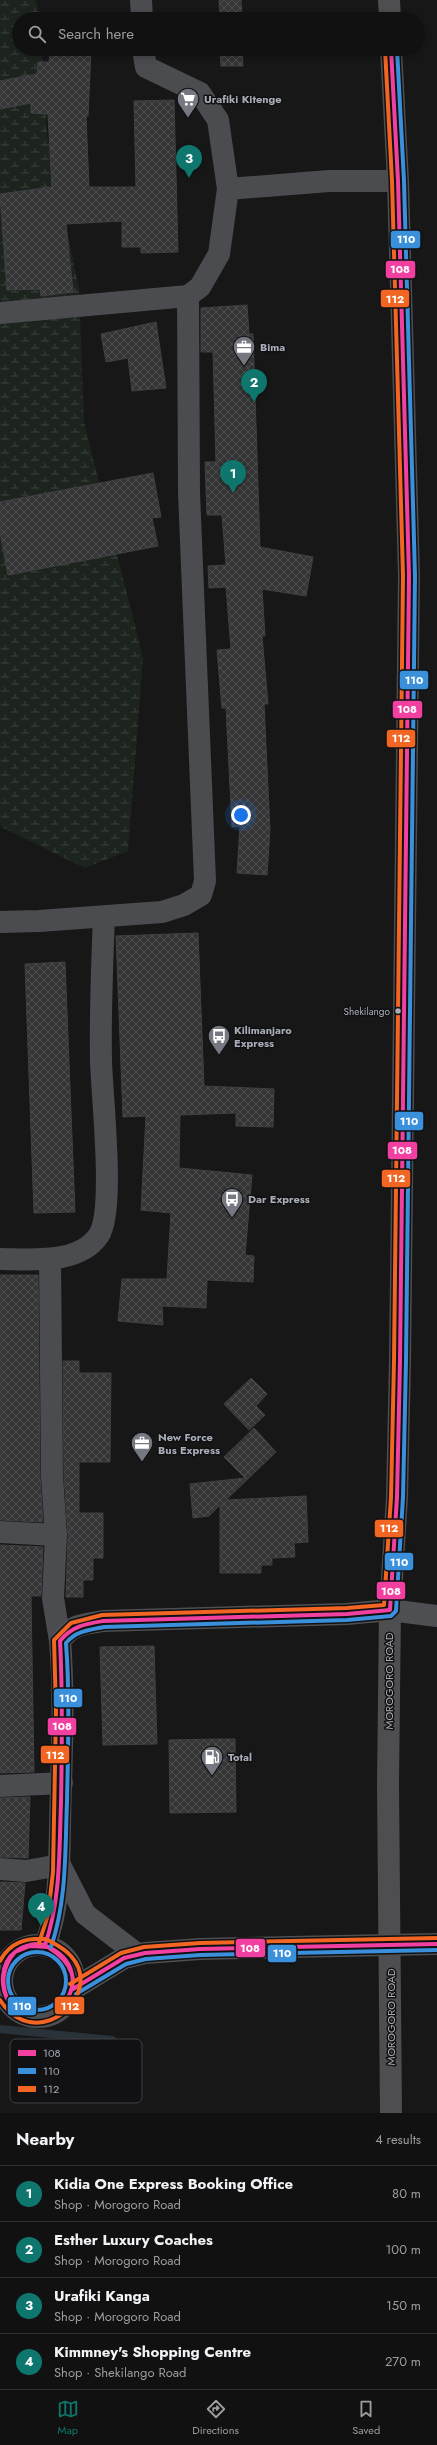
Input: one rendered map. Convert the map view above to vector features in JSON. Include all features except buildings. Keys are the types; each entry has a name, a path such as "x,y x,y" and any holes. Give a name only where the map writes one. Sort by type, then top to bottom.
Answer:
{"highway":[{"path":"389,0 390,12"},
{"name":"MOROGORO ROAD","path":"391,56 398,181 409,576 400,1353 397,1497 390,1610 388,1785 392,2113"}],"main road":[{"path":"45,1945 52,1928 60,1865 62,1783 60,1641 67,1632 77,1625 103,1621 348,1614 390,1610 437,1616"},
{"path":"60,1865 85,1914 137,1954"},
{"path":"73,1989 124,1958 137,1954 200,1949 437,1944"},
{"path":"27,1945 45,1945 58,1950 68,1961 74,1975 73,1989 65,2005 51,2015 35,2018 10,2013 1,1987 6,1955 27,1945"}],"street":[{"path":"141,0 142,12"},
{"path":"0,313 188,296 200,286 219,254 228,189 218,120 200,93 146,67 144,56"},
{"path":"228,189 329,181 398,181"},
{"path":"0,922 162,912 177,907 201,895 205,881 189,493 188,296"},
{"path":"0,1259 50,1258 78,1252 90,1245 102,1229 107,1210 100,996 104,916"},
{"path":"50,1258 52,1476 56,1535 54,1598 60,1641"},
{"path":"0,1532 56,1535"},
{"path":"0,1786 62,1783"},
{"path":"0,1869 26,1871 60,1865"}],"green space":[{"path":"0,0 36,0 39,12 12,12 12,56 42,56 47,135 79,289 84,422 143,658 128,851 85,868 1,827"}],"waterway":[{"path":"0,2029 102,2039"}],"transit line":[{"name":"112","path":"39,1943 48,1915 53,1872 56,1711 54,1640 71,1623 102,1615 347,1608 384,1605 391,1497 394,1361 403,576 392,181 385,56"},
{"name":"108","path":"45,1945 57,1893 59,1857 62,1742 60,1641 69,1632 79,1626 103,1621 347,1614 390,1610 397,1497 400,1361 409,576 398,181 391,56"},
{"name":"110","path":"51,1947 63,1893 67,1802 68,1722 66,1643 70,1639 78,1633 104,1627 347,1620 391,1616 396,1611 403,1497 406,1361 415,576 404,181 397,56"},
{"name":"112","path":"70,1984 121,1953 144,1947 200,1943 437,1938"},
{"name":"112","path":"0,1961 9,1949 19,1942 31,1939 45,1939"},
{"name":"112","path":"0,2000 15,2016 31,2022 48,2021 62,2014 73,2002 80,1987 79,1971 71,1956 48,1940"},
{"name":"108","path":"15,1952 23,1947 36,1944 48,1947"},
{"name":"108","path":"73,1989 124,1958 145,1953 200,1949 437,1944"},
{"name":"108","path":"15,1952 30,1946 48,1947"},
{"name":"108","path":"48,1947 64,1958 72,1973 73,1981 71,1990 61,2006"},
{"name":"108","path":"48,1947 63,1959 72,1974 72,1989 61,2006"},
{"name":"110","path":"76,1994 126,1964 146,1959 200,1955 437,1950"},
{"name":"108","path":"9,2002 4,1990 3,1976 6,1962 15,1952"},
{"name":"108","path":"9,2002 4,1989 4,1976 7,1964 15,1952"},
{"name":"110","path":"31,1952 43,1952 58,1960 66,1975 66,1981 66,1987 58,2002 43,2010 31,2010 16,2002 8,1987 8,1975 16,1960 31,1952"}],"place":[{"name":"Urafiki Kitenge","path":"188,118"},
{"name":"Urafiki Kanga","path":"189,178"},
{"name":"Bima","path":"244,366"},
{"name":"Esther Luxury Coaches","path":"254,402"},
{"name":"Kidia One Express Booking Office","path":"233,493"},
{"name":"Shekilango","path":"398,1011"},
{"name":"Kilimanjaro Express","path":"219,1056"},
{"name":"Dar Express","path":"232,1218"},
{"name":"New Force Bus Express","path":"142,1462"},
{"name":"Total","path":"212,1776"},
{"name":"Kimmney's Shopping Centre","path":"41,1926"}]}
